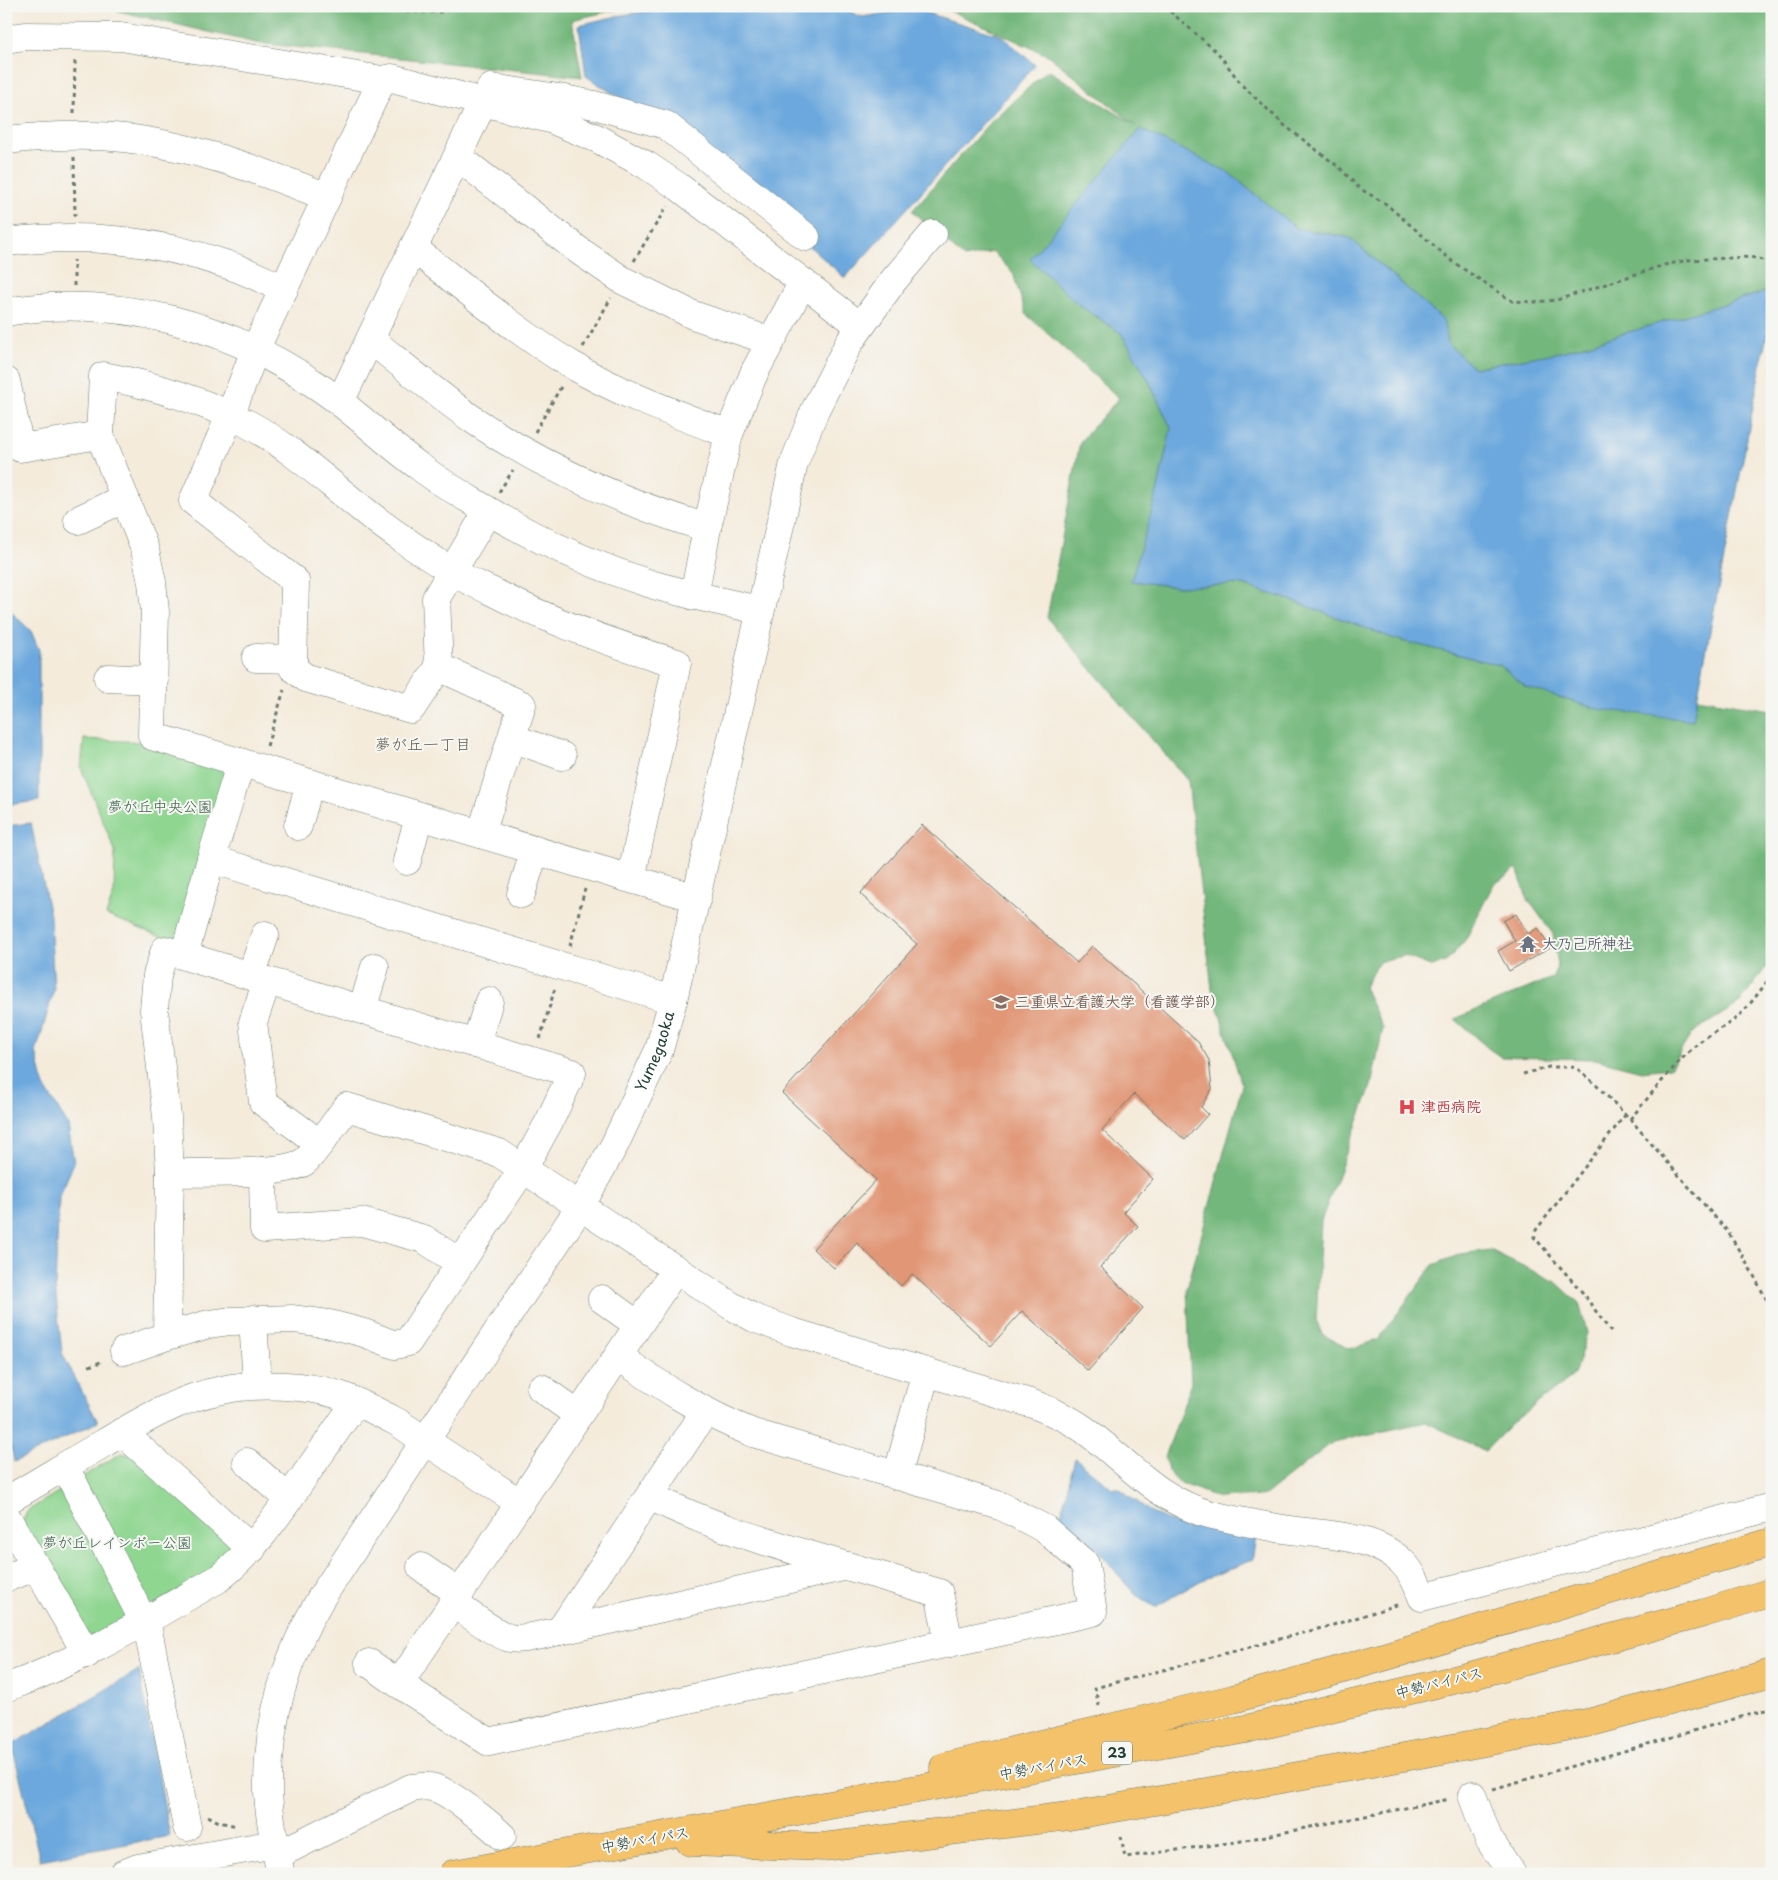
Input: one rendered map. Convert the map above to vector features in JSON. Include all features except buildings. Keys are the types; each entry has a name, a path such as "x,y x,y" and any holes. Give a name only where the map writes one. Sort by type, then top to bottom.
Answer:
{"highway":[{"path":"639,1841 1232,1699 1346,1668 1772,1542"},
{"name":"中勢バイパス","path":"453,1874 556,1864 639,1841 1246,1729 1466,1677 1772,1592"},
{"path":"639,1841 823,1847 1070,1816 1592,1722 1772,1674"}],"street":[{"path":"6,39 25,36 121,37 382,80 392,78 553,120 621,151 679,187 860,326"},
{"path":"294,665 294,581 193,501 230,416 255,350 382,80"},
{"path":"340,402 491,88 594,105 666,125 806,237"},
{"path":"6,140 74,137 123,138 182,149 259,170 327,197"},
{"path":"458,157 578,250 622,280 693,316 770,341"},
{"name":"Yumegaoka","path":"277,1856 268,1793 269,1746 278,1701 290,1658 306,1623 321,1598 580,1207 616,1144 659,1050 697,898 794,463 815,410 849,343 893,281 933,234"},
{"path":"6,242 75,237 132,242 202,256 231,266 284,289"},
{"path":"413,248 506,320 573,366 624,392 729,434"},
{"path":"694,596 707,528 729,434 755,371 803,282"},
{"path":"6,312 22,309 74,307 102,307 128,310 187,324 233,340 288,367 340,402 419,467 530,534 572,554 653,584 694,596 760,610"},
{"path":"370,338 475,421 524,452 624,499 658,513 707,528"},
{"path":"631,879 677,664 604,641 557,622 452,572 362,510 281,445 246,423 184,397 157,388 103,376 100,435 145,550 152,582 155,612 152,736 631,879 697,898"},
{"path":"6,380 20,448 100,435"},
{"path":"78,520 124,498"},
{"path":"256,658 294,665 306,678 411,710 439,667 436,598 488,510"},
{"path":"439,667 522,705 482,834"},
{"path":"107,677 154,680"},
{"path":"512,738 562,755"},
{"path":"184,955 211,859 251,766"},
{"path":"297,826 310,783"},
{"path":"407,861 420,816"},
{"path":"522,894 535,850"},
{"path":"211,859 673,1000"},
{"path":"265,935 253,1022 263,1102 319,1143"},
{"path":"124,1352 167,1336 209,1324 253,1319 293,1319 330,1324 395,1345 408,1342 522,1169 550,1120 572,1073 165,950 157,975 154,1010 167,1117 170,1173 167,1336"},
{"path":"362,1010 376,968"},
{"path":"476,1044 489,1001"},
{"path":"170,1173 262,1171 290,1168 305,1161 346,1107 499,1153 730,1305 754,1318 792,1332 1033,1404 1068,1419 1089,1433 1160,1492 1210,1515 1374,1544 1402,1561 1412,1573 1422,1597 1772,1507"},
{"path":"262,1171 264,1229 362,1222 424,1239 460,1263"},
{"path":"399,1684 676,1269"},
{"path":"602,1300 638,1326"},
{"path":"253,1319 257,1385"},
{"path":"369,1663 489,1742 1093,1612 1085,1564 1045,1529 1001,1506 753,1433 705,1412 663,1388 618,1356"},
{"path":"897,1476 926,1372"},
{"path":"6,1501 122,1432 168,1408 197,1396 222,1389 257,1385 313,1389 338,1395 383,1414 520,1503"},
{"path":"540,1389 578,1415"},
{"path":"6,1688 34,1678 87,1654 218,1579 237,1565 252,1549 289,1499 356,1402"},
{"path":"560,1631 705,1412"},
{"path":"122,1432 252,1549"},
{"path":"246,1462 289,1499"},
{"path":"73,1482 148,1630 187,1827"},
{"path":"650,1496 682,1513 724,1529 938,1593 950,1643"},
{"path":"6,1516 87,1654"},
{"path":"421,1566 457,1599 500,1634 510,1639 560,1631 847,1566"},
{"path":"6,1578 35,1567"},
{"path":"123,1874 146,1866 277,1856 411,1788 431,1787 444,1793 502,1836"},
{"path":"1472,1795 1488,1838 1512,1874"}],"path":[{"path":"383,6 404,12 439,12 474,6"},
{"path":"1164,6 1218,53 1242,85 1284,125 1340,168 1359,188 1386,204 1453,262 1512,301 1536,302 1557,300 1664,265 1688,260 1750,257 1772,262"},
{"path":"74,307 75,36"},
{"path":"251,766 294,665"},
{"path":"533,1061 592,867"},
{"path":"1630,1119 1694,1046 1743,1012 1772,974"},
{"path":"1523,1074 1561,1066 1572,1067 1579,1070 1626,1114 1728,1232 1772,1310"},
{"path":"1611,1332 1582,1292 1534,1237 1536,1230 1626,1114"},
{"path":"1099,1706 1095,1688 1333,1625 1422,1597"},
{"path":"1122,1836 1125,1857 1236,1842 1472,1795 1772,1708"},
{"path":"182,1801 219,1822 245,1828"}],"green space":[{"path":"97,6 631,6 572,20 582,77 256,43"},
{"path":"934,6 1772,6 1772,290 1561,352 1474,368 1448,344 1443,320 1350,238 1296,228 1228,172 1079,305 1121,333 1149,381 1171,428 1157,493 1132,581 1178,587 1240,584 1293,601 1395,639 1500,665 1526,687 1693,720 1697,698 1770,710 1772,712 1772,959 1740,1003 1692,1033 1670,1068 1641,1071 1595,1059 1501,1057 1455,1019 1552,978 1558,965 1553,934 1527,898 1517,869 1493,885 1466,939 1447,961 1433,967 1404,956 1379,962 1364,987 1383,1028 1371,1086 1321,1221 1316,1321 1322,1334 1349,1349 1378,1340 1433,1265 1461,1254 1490,1250 1556,1282 1579,1303 1587,1333 1574,1375 1517,1419 1485,1451 1426,1422 1333,1442 1264,1496 1219,1498 1178,1482 1168,1471 1165,1457 1191,1385 1187,1289 1242,1085 1212,989 1188,781 1047,618 1080,442 1119,398 1026,314 1013,273 993,252 964,258 912,211 990,122 1048,70 1135,125 1049,56 951,11"},
{"name":"夢が丘中央公園","path":"84,739 143,742 231,768 179,944 106,915 114,893 115,851 81,768"},
{"name":"夢が丘レインボー公園","path":"121,1453 134,1456 232,1544 233,1558 100,1639 84,1633 21,1524 27,1511"}],"water":[{"path":"768,6 837,6 862,17 914,9 1002,36 1035,65 845,278 806,243 638,110 586,76 579,25 651,11 745,9"},
{"path":"1140,129 1228,172 1296,228 1350,238 1443,320 1448,344 1474,368 1561,352 1772,290 1772,308 1693,720 1597,709 1526,687 1500,665 1395,639 1293,601 1240,584 1178,587 1131,581 1157,493 1171,428 1149,381 1121,333 1079,305 1030,259"},
{"path":"6,607 31,631 39,650 39,801 6,805"},
{"path":"31,823 50,916 54,990 36,1052 44,1086 68,1125 74,1163 59,1197 55,1287 62,1353 98,1422 14,1462 6,1420 6,826"},
{"path":"1075,1458 1112,1488 1119,1488 1152,1513 1189,1529 1192,1520 1256,1537 1252,1560 1200,1581 1155,1607 1146,1602 1132,1590 1098,1551 1058,1518 1061,1515"},
{"path":"139,1670 170,1836 40,1860 12,1745"}],"place":[{"name":"大乃己所神社","path":"1528,944"},
{"name":"三重県立看護大学（看護学部）","path":"1001,1002"},
{"name":"津西病院","path":"1407,1107"}],"district":[{"name":"夢が丘一丁目","path":"423,744"}]}
